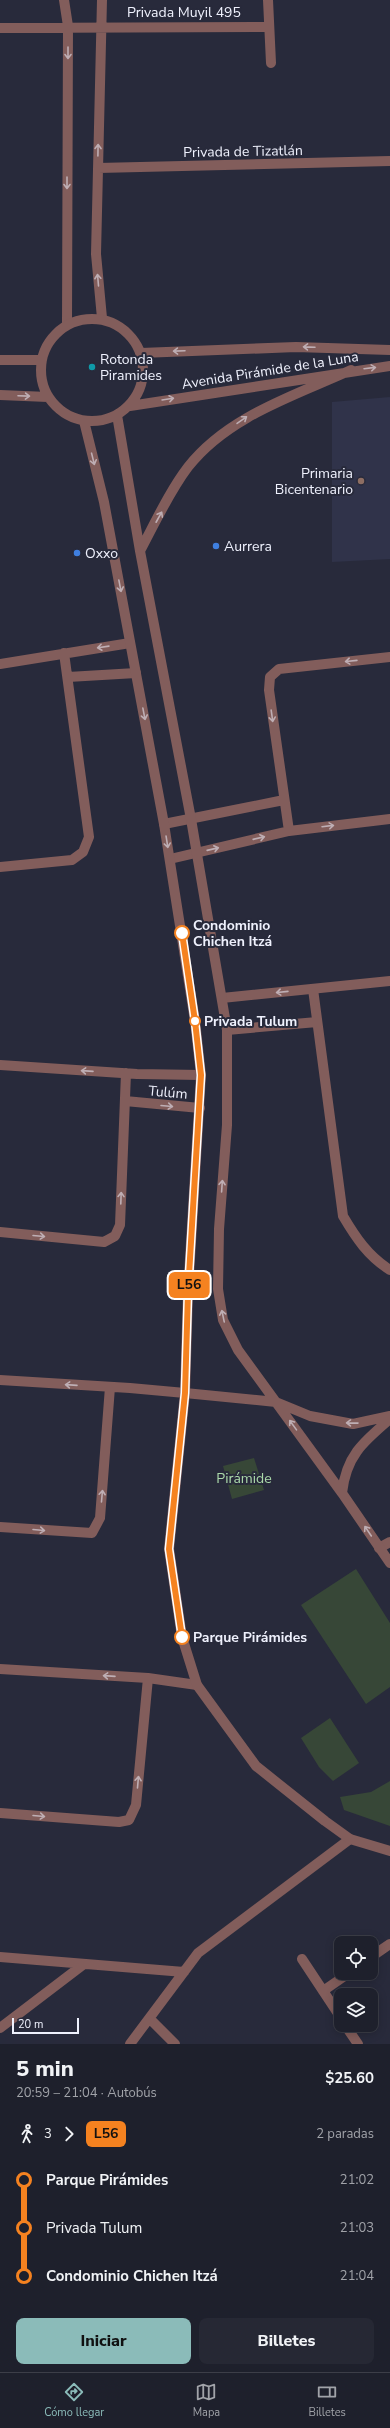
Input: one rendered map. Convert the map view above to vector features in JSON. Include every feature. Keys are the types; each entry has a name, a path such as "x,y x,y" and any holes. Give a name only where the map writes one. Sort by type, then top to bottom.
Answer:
{"street":[{"path":"64,0 68,26 67,324"},
{"path":"102,0 99,26 96,254 102,318"},
{"path":"268,0 271,63"},
{"name":"Privada Muyil 495","path":"0,28 68,26 269,27"},
{"name":"Privada de Tizatlán","path":"98,168 390,161"},
{"path":"84,318 102,318 126,330 141,353 144,371 140,390 130,406 117,415 101,421 84,421 70,416 57,408 48,397 41,379 41,360 50,339 67,324 84,318"},
{"name":"Avenida Pirámide de la Luna","path":"141,353 296,347 390,350"},
{"path":"0,360 41,360"},
{"name":"Avenida Pirámide de la Luna","path":"130,406 351,370 390,366"},
{"path":"140,551 189,467 217,438 249,416 351,370"},
{"path":"0,395 48,397"},
{"path":"117,415 140,551 191,819 227,1030 227,1125 219,1228 218,1289 223,1320 235,1344 342,1492 390,1563"},
{"path":"84,421 104,502 164,824 195,1021 201,1075 188,1292 185,1393 169,1549 182,1637 197,1684 256,1766 325,1822 350,1839 390,1851"},
{"path":"0,664 130,643"},
{"path":"0,867 72,860 83,852 90,837 64,653"},
{"path":"289,831 269,690 270,677 279,669 390,657"},
{"path":"68,677 136,673"},
{"path":"164,824 284,800"},
{"path":"170,859 289,831 390,819"},
{"path":"222,998 390,981"},
{"path":"313,989 343,1216 359,1243 378,1262 390,1270"},
{"path":"227,1030 317,1022"},
{"name":"Tulúm","path":"0,1065 137,1074 201,1075"},
{"path":"0,1232 104,1242 115,1236 120,1225 129,1102 126,1073"},
{"name":"Tulúm","path":"129,1102 200,1108"},
{"path":"0,1380 130,1388 276,1402 310,1416 354,1424 390,1416"},
{"path":"0,1527 92,1533 100,1518 110,1387"},
{"path":"342,1492 344,1475 352,1456 390,1419"},
{"path":"379,1548 390,1542"},
{"path":"0,1669 152,1679 197,1684"},
{"path":"0,1813 119,1822 130,1820 136,1805 152,1679"},
{"path":"130,2044 198,1953 350,1839"},
{"path":"378,1952 390,1944"},
{"path":"0,1957 184,1972"},
{"path":"302,1959 334,2008"},
{"path":"0,2028 84,1964"},
{"path":"323,1991 339,1980"},
{"path":"150,2019 175,2044"},
{"path":"350,2032 358,2044"}],"shaded area":[{"name":"Primaria Bicentenario","path":"390,397 390,559 332,562 332,402"}],"green space":[{"name":"Pirámide","path":"254,1458 264,1490 232,1499 223,1466"},
{"path":"356,1569 390,1623 390,1687 366,1704 301,1605"},
{"path":"330,1718 359,1763 333,1781 319,1767 301,1738"},
{"path":"390,1781 390,1826 344,1810 340,1797 371,1792"}],"bus line":[{"name":"L56","path":"182,933 195,1021 201,1075 188,1292 185,1393 169,1549 182,1637"}],"place":[{"name":"Rotonda Piramides","path":"92,367"},
{"name":"Primaria Bicentenario","path":"361,481"},
{"name":"Aurrera","path":"216,546"},
{"name":"Oxxo","path":"77,553"},
{"name":"Condominio Chichen Itzá","path":"182,933"},
{"name":"Privada Tulum","path":"195,1021"},
{"name":"Parque Pirámides","path":"182,1637"}]}
